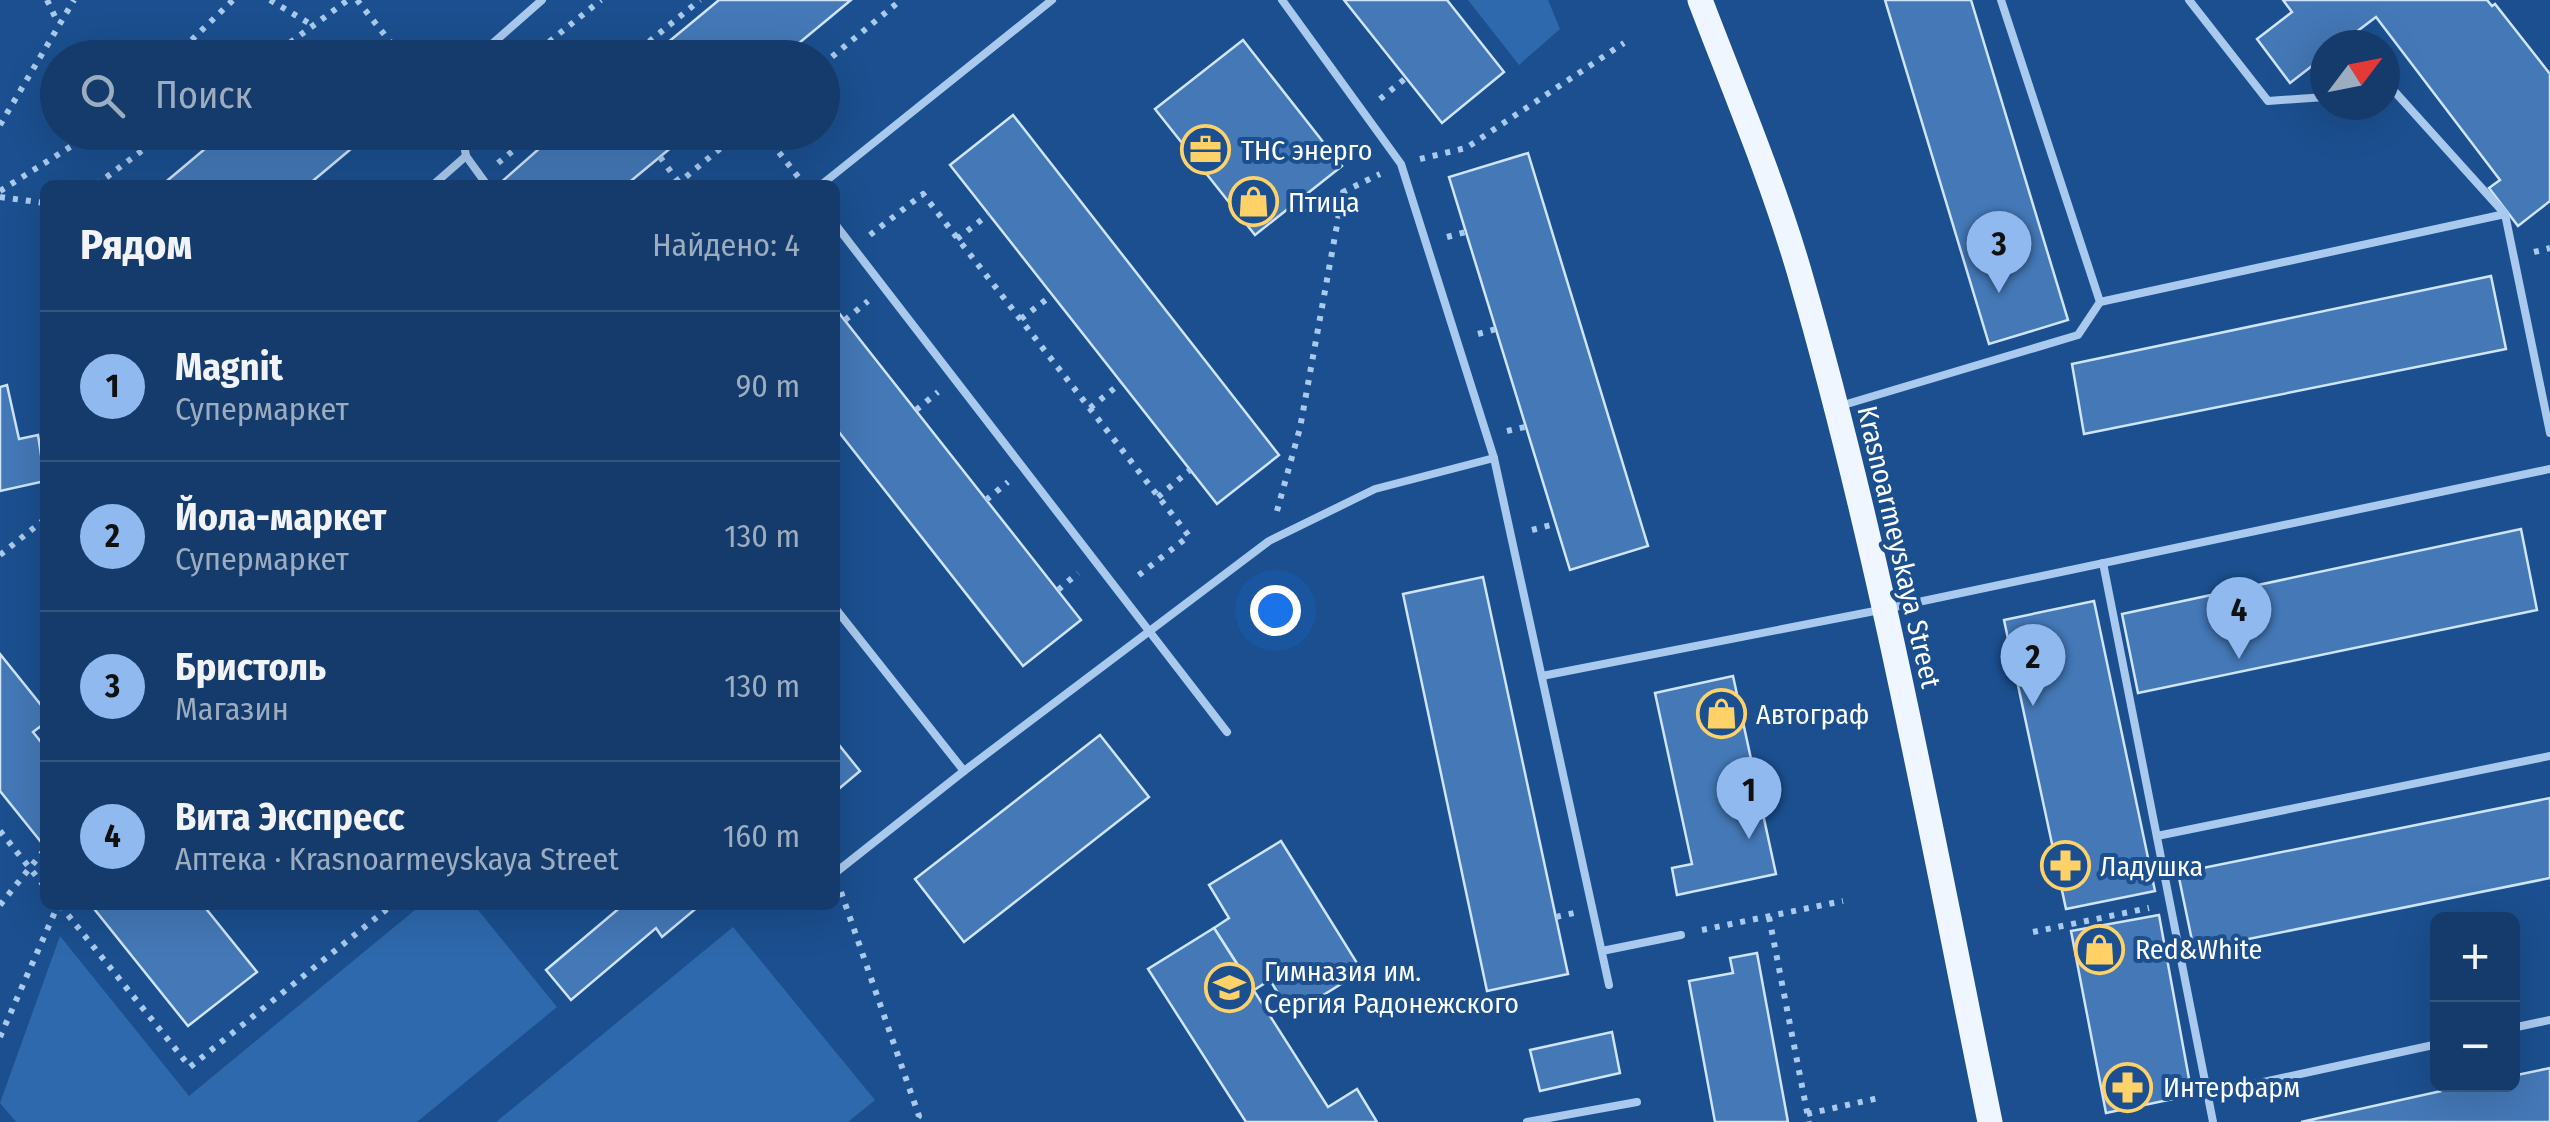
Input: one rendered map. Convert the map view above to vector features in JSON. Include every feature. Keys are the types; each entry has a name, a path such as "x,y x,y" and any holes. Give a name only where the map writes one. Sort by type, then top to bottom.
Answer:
{"main road":[{"name":"Krasnoarmeyskaya Street","path":"1700,0 1798,267 1836,407 1885,609 1990,1122"}],"lane":[{"path":"496,40 542,0"},
{"path":"828,180 1052,0"},
{"path":"1282,0 1400,164 1494,458 1609,985"},
{"path":"2001,0 2100,302"},
{"path":"2189,0 2268,101 2310,98"},
{"path":"2400,98 2504,214 2550,433"},
{"path":"465,150 483,180"},
{"path":"440,180 466,156"},
{"path":"1836,407 2078,335 2100,302 2504,214"},
{"path":"840,231 1227,732"},
{"path":"840,870 964,771 1269,541 1375,489 1494,458"},
{"path":"1542,676 1885,609 2550,469"},
{"path":"2103,563 2213,1122"},
{"path":"840,614 964,771"},
{"path":"2156,836 2550,756"},
{"path":"1602,951 1681,935"},
{"path":"2520,1026 2550,1020"},
{"path":"2208,1094 2430,1046"},
{"path":"1527,1122 1637,1102"}],"path":[{"path":"47,0 59,24"},
{"path":"50,40 74,0"},
{"path":"192,40 233,0"},
{"path":"270,0 313,26"},
{"path":"294,40 348,0"},
{"path":"357,0 389,40"},
{"path":"550,40 600,0"},
{"path":"651,40 700,0"},
{"path":"840,49 901,0"},
{"path":"1269,541 1300,428 1343,192 1400,164 1466,148 1624,43"},
{"path":"0,126 40,57"},
{"path":"1364,112 1406,78"},
{"path":"0,194 67,150"},
{"path":"103,180 143,150"},
{"path":"485,180 517,150"},
{"path":"684,180 719,150"},
{"path":"777,150 800,180"},
{"path":"660,157 676,180"},
{"path":"0,194 40,202"},
{"path":"853,248 923,194 1189,536 1118,591"},
{"path":"958,239 989,214"},
{"path":"1021,320 1052,295"},
{"path":"1090,408 1122,383"},
{"path":"1158,496 1190,470"},
{"path":"0,555 40,523"},
{"path":"0,831 40,881"},
{"path":"0,905 40,856"},
{"path":"840,888 919,1116 915,1122"},
{"path":"1681,935 1843,902"},
{"path":"2033,932 2170,903"},
{"path":"0,1037 57,910"},
{"path":"63,910 190,1067 386,910"},
{"path":"1769,916 1808,1118 1884,1097"}],"shaded area":[{"path":"1468,0 1548,0 1560,29 1519,65"},
{"path":"415,910 478,910 557,1007 417,1122 16,1122 0,1103 60,936 189,1096"},
{"path":"733,927 875,1100 848,1122 496,1122"}],"building":[{"path":"719,0 851,0 803,40 671,40"},
{"path":"1344,0 1447,0 1504,72 1442,123"},
{"path":"1885,0 1971,0 2068,320 1989,344"},
{"path":"2283,0 2487,0 2492,6 2495,4 2550,74 2550,201 2518,226 2489,188 2500,180 2400,49 2400,30 2386,30 2376,17 2359,30 2310,30 2310,68 2290,83 2257,39 2292,12"},
{"path":"1243,40 1342,166 1255,235 1155,109"},
{"path":"1013,115 1279,455 1217,504 950,165"},
{"path":"204,150 350,150 314,180 168,180"},
{"path":"538,150 668,150 632,180 504,180"},
{"path":"1528,153 1648,546 1570,570 1449,177"},
{"path":"2491,276 2506,349 2084,434 2072,364"},
{"path":"840,314 1081,620 1023,666 840,433"},
{"path":"7,385 19,439 38,435 40,482 0,491 0,387"},
{"path":"2521,529 2537,610 2138,693 2122,614"},
{"path":"1483,577 1568,974 1487,991 1403,594"},
{"path":"2094,601 2155,891 2066,909 2004,620"},
{"path":"0,654 40,704 40,727 33,732 40,741 40,841 0,791"},
{"path":"1733,676 1776,874 1677,895 1672,868 1692,864 1655,693"},
{"path":"1100,735 1149,797 964,942 915,879"},
{"path":"840,746 860,771 840,788"},
{"path":"2550,798 2550,878 2194,950 2178,873"},
{"path":"1281,841 1362,971 1291,1015 1270,980 1254,990 1214,928 1229,918 1209,885"},
{"path":"95,910 207,910 257,972 188,1026"},
{"path":"617,910 694,910 662,937 656,928 571,1000 546,970"},
{"path":"2159,915 2192,1095 2106,1113 2071,931"},
{"path":"1214,928 1328,1107 1357,1089 1377,1122 1246,1122 1148,969"},
{"path":"1757,953 1788,1122 1715,1122 1689,981 1733,973 1730,958"},
{"path":"1612,1032 1620,1073 1540,1091 1530,1050"},
{"path":"2550,1068 2550,1122 2301,1122 2437,1092 2520,1092 2520,1074"}],"place":[{"name":"ТНС энерго","path":"1206,150"},
{"name":"Птица","path":"1253,202"},
{"name":"Бристоль","path":"1999,293"},
{"name":"Вита Экспресс","path":"2239,659"},
{"name":"Йола-маркет","path":"2033,706"},
{"name":"Автограф","path":"1721,714"},
{"name":"Magnit","path":"1749,839"},
{"name":"Ладушка","path":"2065,866"},
{"name":"Red&White","path":"2100,949"},
{"name":"Гимназия им. Сергия Радонежского","path":"1229,987"},
{"name":"Интерфарм","path":"2128,1087"}]}
